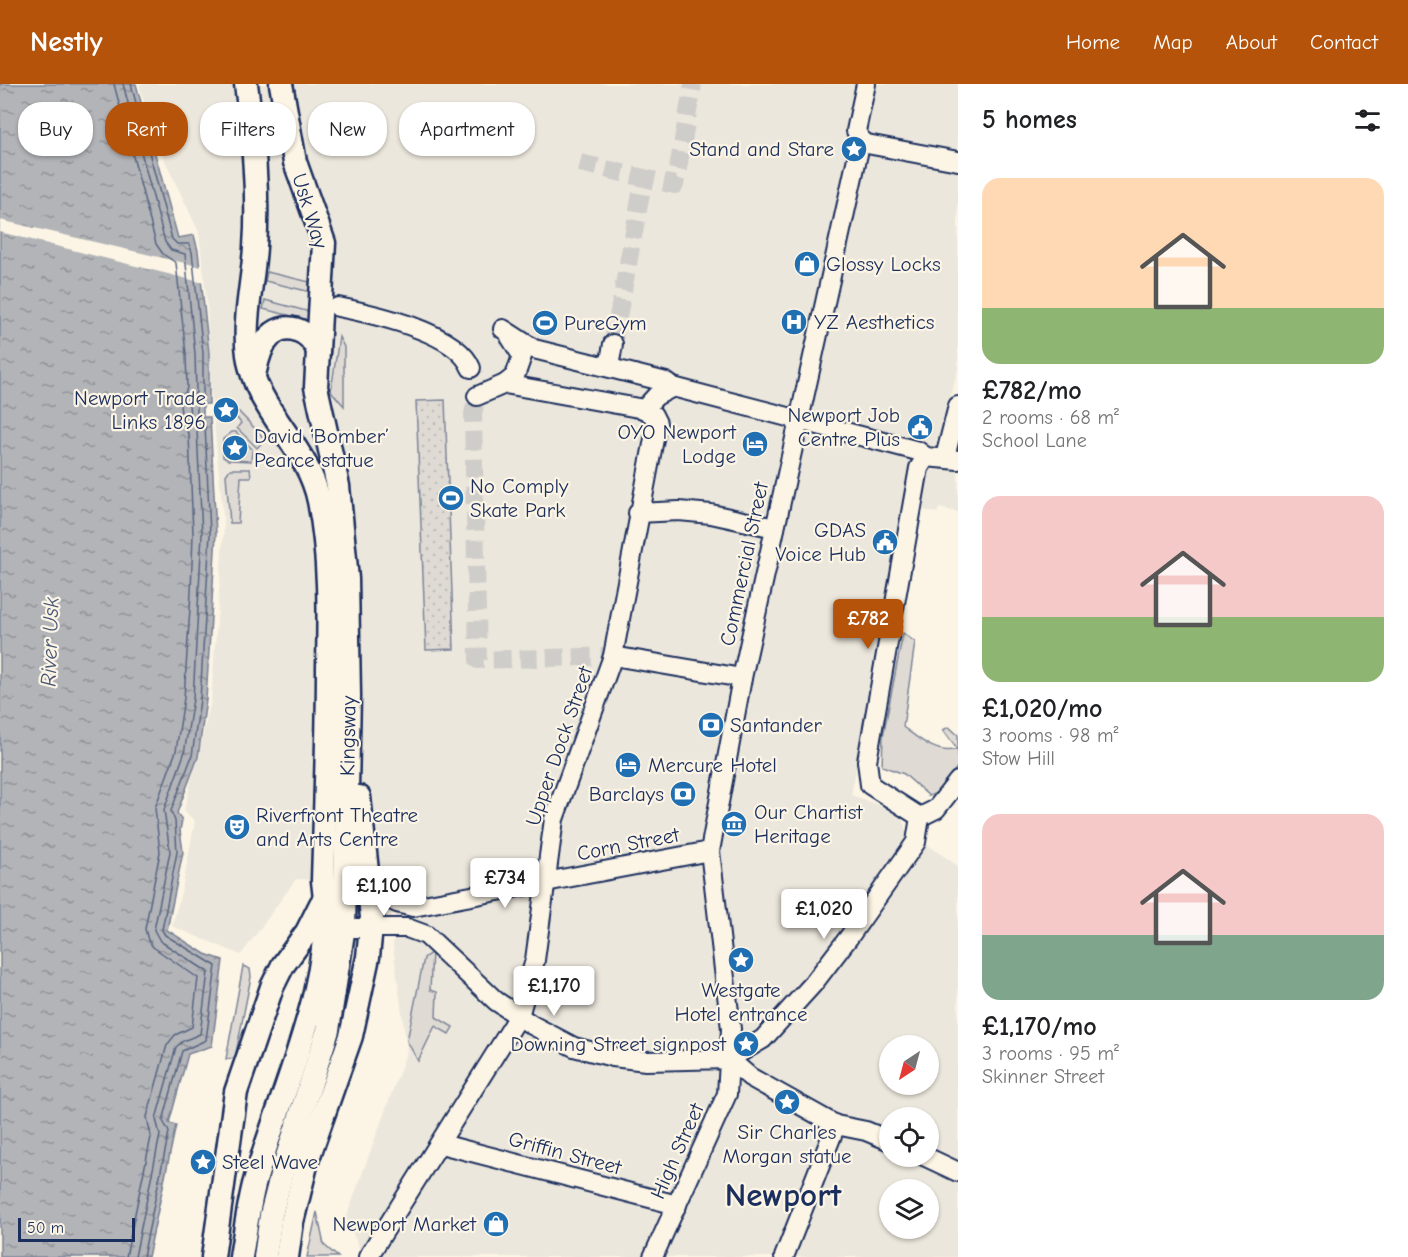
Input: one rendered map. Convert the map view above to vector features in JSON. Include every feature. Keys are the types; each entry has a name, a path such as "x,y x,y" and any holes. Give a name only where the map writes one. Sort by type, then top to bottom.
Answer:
{"main road":[{"name":"Kingsway","path":"241,1257 255,1185 292,1073 322,958 329,628 323,523 319,499 308,467 269,410 254,377 247,343 255,244 253,139 246,84"},
{"name":"Usk Way","path":"281,84 295,162 324,243 330,305"},
{"name":"Kingsway","path":"265,1257 271,1215 282,1172 328,1030 344,926 350,696 347,579 342,514 332,452 317,398 318,351 330,305"},
{"path":"254,377 266,340 283,329 297,329 305,333 318,351"},
{"path":"286,1257 307,1161 351,1036 372,929 350,696"},
{"path":"213,1257 236,1092 243,1067 272,987 283,965 307,932 325,894"}],"street":[{"name":"Commercial Street","path":"729,1059 731,1029 710,851 742,678 861,140 856,131 866,84"},
{"path":"861,140 867,144 958,161"},
{"path":"330,305 412,326 462,353 472,371 476,400 515,376 522,356 503,329 534,349 666,382 674,387 922,454 952,459 958,406"},
{"path":"609,367 613,344"},
{"path":"505,384 645,408 656,396 674,387"},
{"name":"Upper Dock Street","path":"368,1257 441,1144 519,1016 535,960 554,819 613,656 638,513 657,423 653,415 645,408"},
{"path":"920,817 870,785 867,778 867,761 922,454"},
{"path":"638,513 679,511 711,514 775,528"},
{"path":"613,656 742,678"},
{"path":"920,817 936,809 958,781"},
{"path":"325,894 330,914 344,926 372,929 402,928 436,942 496,1000 519,1016 574,1047 613,1057 646,1061 729,1059 763,1039 813,984 916,842 920,817"},
{"name":"Corn Street","path":"413,907 710,851"},
{"path":"368,957 384,936 402,928 413,907 397,903 370,889"},
{"path":"729,1059 750,1077 836,1125 866,1131 879,1136"},
{"name":"High Street","path":"653,1257 727,1094 729,1059"},
{"path":"784,1257 836,1125"},
{"name":"Griffin Street","path":"441,1144 677,1205"},
{"path":"939,1163 958,1172"}],"shaded area":[{"path":"139,84 958,84 958,369 949,403 958,405 958,512 939,508 937,513 909,507 851,795 892,810 902,819 906,830 958,866 958,1257 363,1257 346,1218 407,1051 393,946 397,893 329,881 296,879 241,955 172,926 183,885 195,821 184,811 211,701 224,525 211,393 207,304 199,232 163,156 188,156 188,102 144,102"},
{"path":"267,272 314,283 311,292 265,281"},
{"path":"265,300 310,312 308,320 263,309"},
{"path":"339,337 344,347 344,406 331,391"},
{"path":"445,400 454,649 426,650 416,401"},
{"path":"238,411 265,439 257,448 237,428 241,423 232,412"},
{"path":"232,432 236,432 252,449 251,461 228,460 223,457 223,439"},
{"path":"230,469 250,469 251,477 241,477 238,523 230,523 226,475"},
{"path":"903,633 915,642 903,727 928,745 943,750 957,749 943,730 949,727 958,735 958,766 938,792 929,796 904,774 882,766 883,736"},
{"path":"432,952 430,990 437,992 436,1017 453,1027 449,1034 435,1026 418,1061 407,1041 424,958"},
{"path":"243,966 250,969 251,977 235,1058 226,1059"},
{"path":"317,1212 324,1245 338,1257 307,1257"}],"water":[{"name":"River Usk","path":"0,84 136,84 141,102 105,102 105,156 156,156 178,238 194,235 198,251 209,353 209,404 203,404 203,417 210,417 216,534 206,700 198,757 177,813 182,820 180,830 183,852 167,930 205,954 223,960 212,1046 188,1054 169,1123 176,1125 148,1257 0,1257"}],"pier":[{"path":"0,220 202,267 204,283 0,232"}],"tunnel":[{"path":"613,344 644,178 675,185 693,84"},
{"path":"580,163 644,178"},
{"path":"475,405 473,414 478,660 613,656"}],"place":[{"name":"Stand and Stare","path":"854,149"},
{"name":"Glossy Locks","path":"807,264"},
{"name":"YZ Aesthetics","path":"794,322"},
{"name":"PureGym","path":"545,323"},
{"name":"Newport Trade Links 1896","path":"226,410"},
{"name":"Newport Job Centre Plus","path":"920,427"},
{"name":"OYO Newport Lodge","path":"755,444"},
{"name":"David ‘Bomber’ Pearce statue","path":"235,448"},
{"name":"No Comply Skate Park","path":"451,498"},
{"name":"GDAS Voice Hub","path":"885,542"},
{"name":"Santander","path":"711,725"},
{"name":"Mercure Hotel","path":"628,765"},
{"name":"Barclays","path":"683,794"},
{"name":"Our Chartist Heritage","path":"734,824"},
{"name":"Riverfront Theatre and Arts Centre","path":"237,827"},
{"name":"Westgate Hotel entrance","path":"741,960"},
{"name":"Downing Street signpost","path":"746,1044"},
{"name":"Sir Charles Morgan statue","path":"787,1102"},
{"name":"Steel Wave","path":"203,1162"},
{"name":"Newport Market","path":"496,1224"}],"district":[{"name":"Newport","path":"783,1195"}]}
